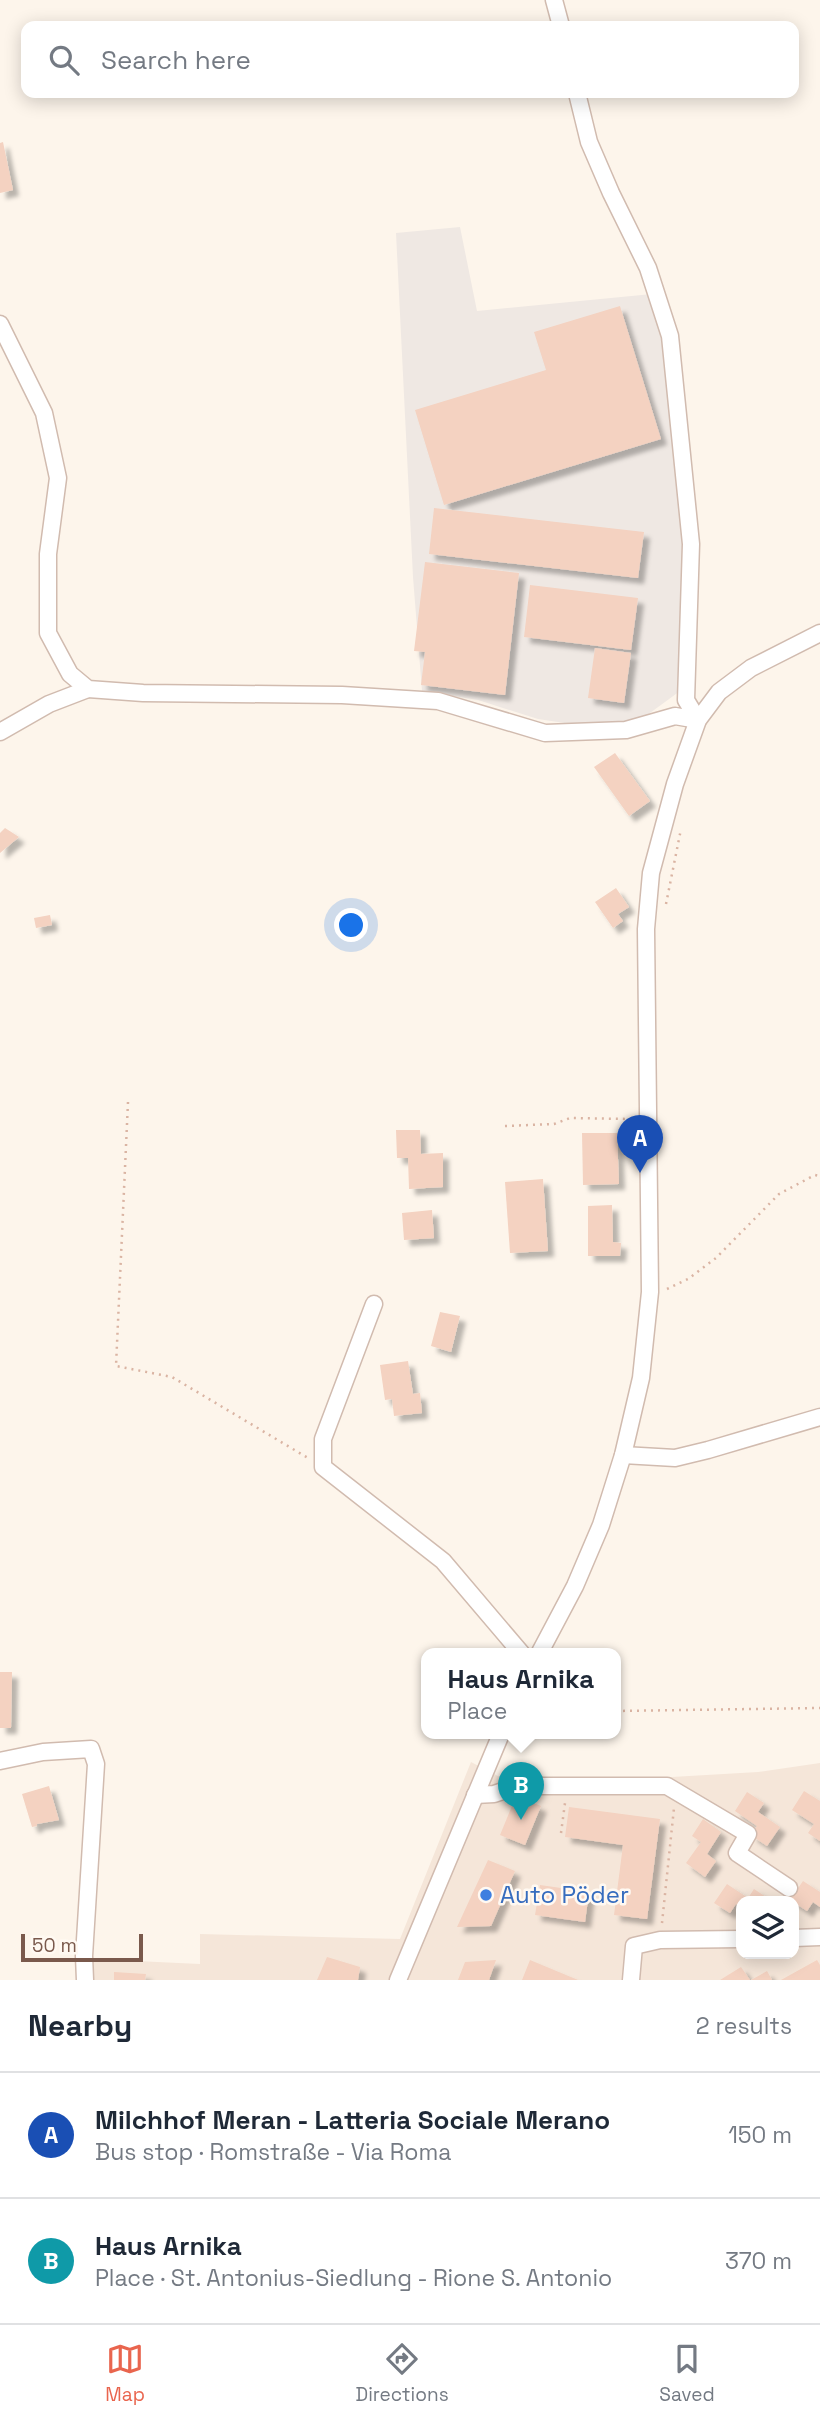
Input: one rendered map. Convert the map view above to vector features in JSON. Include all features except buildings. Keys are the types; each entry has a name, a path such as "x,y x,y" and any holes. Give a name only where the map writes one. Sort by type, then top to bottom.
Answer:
{"street":[{"path":"554,0 560,21"},
{"path":"578,98 589,142 648,268 670,337 691,544 687,700 698,720"},
{"path":"0,324 44,412 58,478 48,554 48,632 70,674 88,689"},
{"path":"541,1648 575,1586 601,1525 623,1455 641,1378 650,1292 646,929 651,873 676,784 698,720 719,692 751,668 820,633"},
{"path":"0,732 49,704 88,689 143,693 342,695 438,701 545,733 625,730 675,716 698,720"},
{"path":"373,1304 323,1439 323,1467 443,1561 517,1648"},
{"path":"623,1455 676,1458 820,1417"},
{"path":"398,1980 499,1739"},
{"path":"0,1761 43,1752 91,1749 96,1764 84,1956 85,1980"},
{"path":"475,1795 494,1794 517,1786 667,1786 748,1834 737,1853 789,1888"},
{"path":"799,1938 820,1937"},
{"path":"631,1980 634,1946 660,1941 736,1939"}],"path":[{"path":"663,915 683,820"},
{"path":"128,1102 116,1366 172,1377 323,1467"},
{"path":"505,1126 554,1124 570,1118 649,1119"},
{"path":"650,1292 665,1290 688,1279 716,1258 779,1194 815,1175 820,1175"},
{"path":"621,1711 820,1708"},
{"path":"561,1833 568,1786"},
{"path":"660,1941 677,1790"}],"shaded area":[{"path":"460,227 477,311 652,294 667,340 687,534 680,691 639,721 578,725 538,719 478,700 422,691 413,577 396,233"},
{"path":"471,1762 517,1786 758,1772 820,1763 820,1980 86,1980 93,1959 200,1964 200,1934 400,1939"}],"place":[{"name":"Milchhof Meran - Latteria Sociale Merano","path":"640,1173"},
{"name":"Haus Arnika","path":"521,1820"},
{"name":"Auto Pöder","path":"486,1895"}]}
